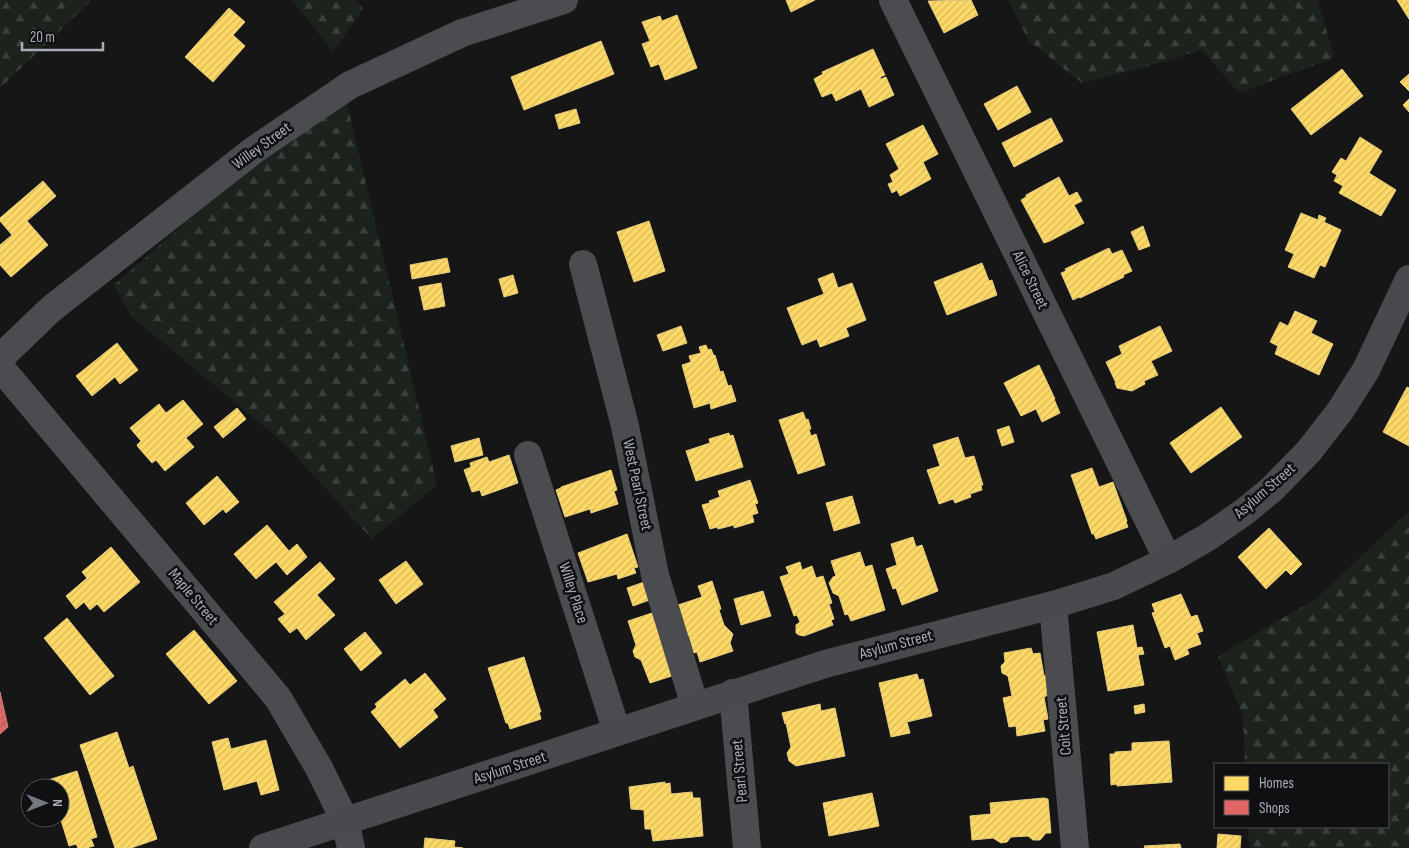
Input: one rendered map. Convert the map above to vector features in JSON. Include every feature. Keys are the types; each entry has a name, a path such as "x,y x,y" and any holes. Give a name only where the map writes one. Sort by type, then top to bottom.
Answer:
{"street":[{"name":"Willey Street","path":"0,358 51,309 246,156 350,85 462,33 564,0"},
{"name":"Alice Street","path":"893,0 1168,560"},
{"name":"West Pearl Street","path":"583,264 625,426 655,575 695,706"},
{"name":"Asylum Street","path":"263,848 825,664 1114,586 1168,560 1208,537 1244,512 1272,489 1309,451 1340,411 1366,370 1409,279"},
{"name":"Maple Street","path":"0,367 278,698 319,768 345,821 350,848"},
{"name":"Willey Place","path":"528,455 617,732"},
{"name":"Coit Street","path":"1053,604 1075,848"},
{"name":"Pearl Street","path":"733,693 747,848"}],"green space":[{"path":"0,0 92,0 0,88"},
{"path":"292,0 357,0 363,9 333,52"},
{"path":"1008,0 1318,0 1334,58 1239,93 1202,50 1082,83 1029,41"},
{"path":"345,95 437,485 372,539 284,443 131,316 114,285 239,176"},
{"path":"1409,511 1409,848 1249,848 1248,828 1389,828 1389,763 1245,763 1243,716 1218,656 1317,598"}],"building: Homes":[{"path":"786,0 815,0 791,12"},
{"path":"971,0 978,15 944,33 928,1"},
{"path":"1397,0 1409,0 1409,19"},
{"path":"229,8 245,22 233,35 245,46 213,82 185,57"},
{"path":"677,15 697,68 665,80 659,64 651,67 642,44 650,41 642,22 660,16 662,21"},
{"path":"601,41 614,74 524,110 511,77"},
{"path":"873,49 885,75 880,77 881,79 886,77 894,95 869,107 861,89 836,101 832,93 822,97 814,79 823,74 822,72"},
{"path":"1342,69 1363,96 1311,135 1291,109"},
{"path":"1409,74 1409,91 1400,82"},
{"path":"1017,86 1031,112 998,130 984,104"},
{"path":"1409,99 1409,112 1403,105"},
{"path":"576,109 580,123 559,129 555,115"},
{"path":"1051,118 1063,141 1014,167 1002,143"},
{"path":"923,125 938,154 923,162 931,179 900,196 897,190 892,193 888,184 893,182 890,175 899,169 886,144"},
{"path":"1360,137 1382,151 1369,173 1396,190 1381,216 1339,193 1343,186 1334,181 1337,175 1332,172 1341,158 1346,161"},
{"path":"1059,177 1069,196 1077,192 1082,201 1074,205 1084,223 1044,243 1021,200 1026,195"},
{"path":"43,181 56,196 27,221 48,245 11,277 0,265 0,245 12,235 0,221 0,218"},
{"path":"1301,213 1318,220 1319,215 1326,218 1324,222 1341,230 1325,267 1320,265 1314,278 1288,267 1294,254 1285,250"},
{"path":"649,221 665,271 634,282 617,232"},
{"path":"1143,226 1150,246 1139,250 1131,232"},
{"path":"1109,248 1112,254 1122,250 1132,271 1123,275 1124,277 1073,300 1061,273 1066,271 1065,269"},
{"path":"447,258 450,272 412,279 410,265"},
{"path":"982,263 989,281 992,280 997,295 947,315 934,282"},
{"path":"833,273 838,288 852,283 866,320 846,328 849,336 820,347 817,339 802,345 787,308 824,294 818,279"},
{"path":"513,275 518,293 504,297 499,279"},
{"path":"441,283 445,306 424,310 419,287"},
{"path":"1295,311 1317,321 1311,333 1333,344 1319,375 1275,354 1278,346 1270,342 1280,322 1288,326"},
{"path":"681,326 687,343 663,351 657,335"},
{"path":"1160,326 1172,351 1151,361 1158,375 1144,381 1145,384 1132,391 1117,388 1106,362 1122,354 1119,346"},
{"path":"117,343 138,370 120,384 115,377 92,396 76,376"},
{"path":"706,345 708,350 711,349 715,355 720,372 723,371 728,386 731,385 736,401 711,409 710,403 694,408 682,365 691,362 689,356 701,353 699,347"},
{"path":"1039,365 1060,413 1042,422 1036,409 1021,416 1004,383"},
{"path":"1407,387 1409,388 1409,446 1383,432"},
{"path":"183,400 203,424 186,438 194,447 165,471 156,460 152,463 138,447 137,445 141,441 130,428 159,404 166,413"},
{"path":"1221,407 1242,437 1191,473 1170,443"},
{"path":"237,408 246,419 223,438 214,427"},
{"path":"803,412 806,420 808,419 811,436 816,434 825,465 798,474 779,420"},
{"path":"1009,426 1014,442 1002,446 997,430"},
{"path":"729,433 730,436 733,435 743,467 696,481 686,451 710,443 709,439"},
{"path":"958,437 965,458 974,456 983,485 981,485 982,490 970,494 971,497 955,503 953,499 939,504 927,470 940,466 933,445"},
{"path":"479,438 483,455 455,462 451,446"},
{"path":"509,455 518,483 482,496 480,490 472,492 464,470 471,467 470,463 487,457 489,462"},
{"path":"1092,468 1099,487 1113,482 1128,527 1096,539 1094,534 1092,534 1071,475"},
{"path":"611,470 617,490 614,491 618,504 591,513 590,509 565,517 556,490"},
{"path":"217,476 239,502 226,513 223,509 204,525 186,503"},
{"path":"750,480 758,503 755,504 758,513 752,515 754,522 734,528 734,525 710,529 702,505 720,497 718,491"},
{"path":"852,496 860,523 834,531 826,503"},
{"path":"267,525 289,551 297,544 307,557 287,575 276,562 256,579 234,554"},
{"path":"1269,528 1302,564 1291,575 1286,570 1266,589 1238,557"},
{"path":"627,534 638,567 634,568 636,573 618,579 617,574 588,582 578,553"},
{"path":"913,537 916,547 922,545 938,591 902,605 896,588 893,589 886,569 897,565 891,544"},
{"path":"111,547 140,582 104,612 97,604 90,610 84,602 76,609 66,596 87,578 82,572"},
{"path":"860,552 865,567 872,565 885,610 851,621 848,614 845,615 839,596 833,593 829,583 836,576 831,561"},
{"path":"406,561 423,584 396,604 379,580"},
{"path":"320,562 335,579 317,595 335,615 306,640 297,628 290,633 278,619 285,614 274,602"},
{"path":"800,562 802,570 812,566 816,578 823,576 832,603 829,604 834,619 831,620 833,625 804,636 796,633 796,625 800,622 797,615 794,616 780,577 789,574 786,567"},
{"path":"650,580 655,598 633,606 627,588"},
{"path":"712,581 724,625 733,634 730,643 733,651 700,662 697,652 694,653 689,636 683,633 681,626 683,621 678,605 702,597 698,586"},
{"path":"763,591 771,616 741,625 734,599"},
{"path":"1181,594 1191,617 1197,615 1203,631 1197,633 1201,644 1187,649 1189,654 1175,660 1170,646 1165,648 1152,613 1155,612 1152,604"},
{"path":"664,609 681,673 650,683 641,660 635,657 633,651 636,645 628,621"},
{"path":"67,618 114,676 90,695 44,638"},
{"path":"1133,625 1137,648 1142,647 1144,654 1138,655 1144,685 1108,691 1097,632"},
{"path":"194,630 237,681 209,704 166,654"},
{"path":"365,632 382,653 361,671 344,649"},
{"path":"1031,648 1033,654 1040,653 1044,676 1046,675 1050,694 1044,697 1048,719 1043,720 1045,731 1017,736 1016,726 1009,727 1003,698 1012,696 1008,676 1002,673 1001,666 1005,662 1004,653"},
{"path":"524,657 541,712 539,712 541,719 510,729 508,723 506,723 488,668"},
{"path":"425,673 446,699 433,710 438,717 400,748 371,712 377,707 375,704 405,679 410,685"},
{"path":"917,674 919,680 923,679 932,716 907,722 910,733 891,737 879,683"},
{"path":"820,704 821,711 835,708 845,756 796,766 789,761 787,753 791,747 782,713"},
{"path":"1144,704 1145,712 1135,714 1134,706"},
{"path":"117,732 129,768 133,766 157,839 131,848 115,848 80,745"},
{"path":"228,738 231,749 266,740 279,790 261,795 257,781 224,790 212,742"},
{"path":"1169,741 1172,782 1111,785 1110,754 1132,751 1132,743"},
{"path":"77,771 97,837 91,839 94,846 78,848 76,844 69,846 63,828 70,828 70,778 54,778"},
{"path":"665,782 665,784 670,783 671,794 692,792 693,798 700,798 703,836 653,841 651,829 645,829 644,810 631,809 629,787"},
{"path":"872,793 879,826 829,836 823,803"},
{"path":"1048,799 1051,833 1046,833 1040,840 1033,840 1028,836 1011,837 1007,842 1001,843 993,838 972,840 970,816 991,814 990,803"},
{"path":"1218,834 1241,836 1240,848 1217,848"},
{"path":"425,838 455,841 454,847 463,848 424,848"},
{"path":"1180,844 1181,848 1145,848 1144,846"}],"building: Shops":[{"path":"0,692 8,727 0,734"}]}
